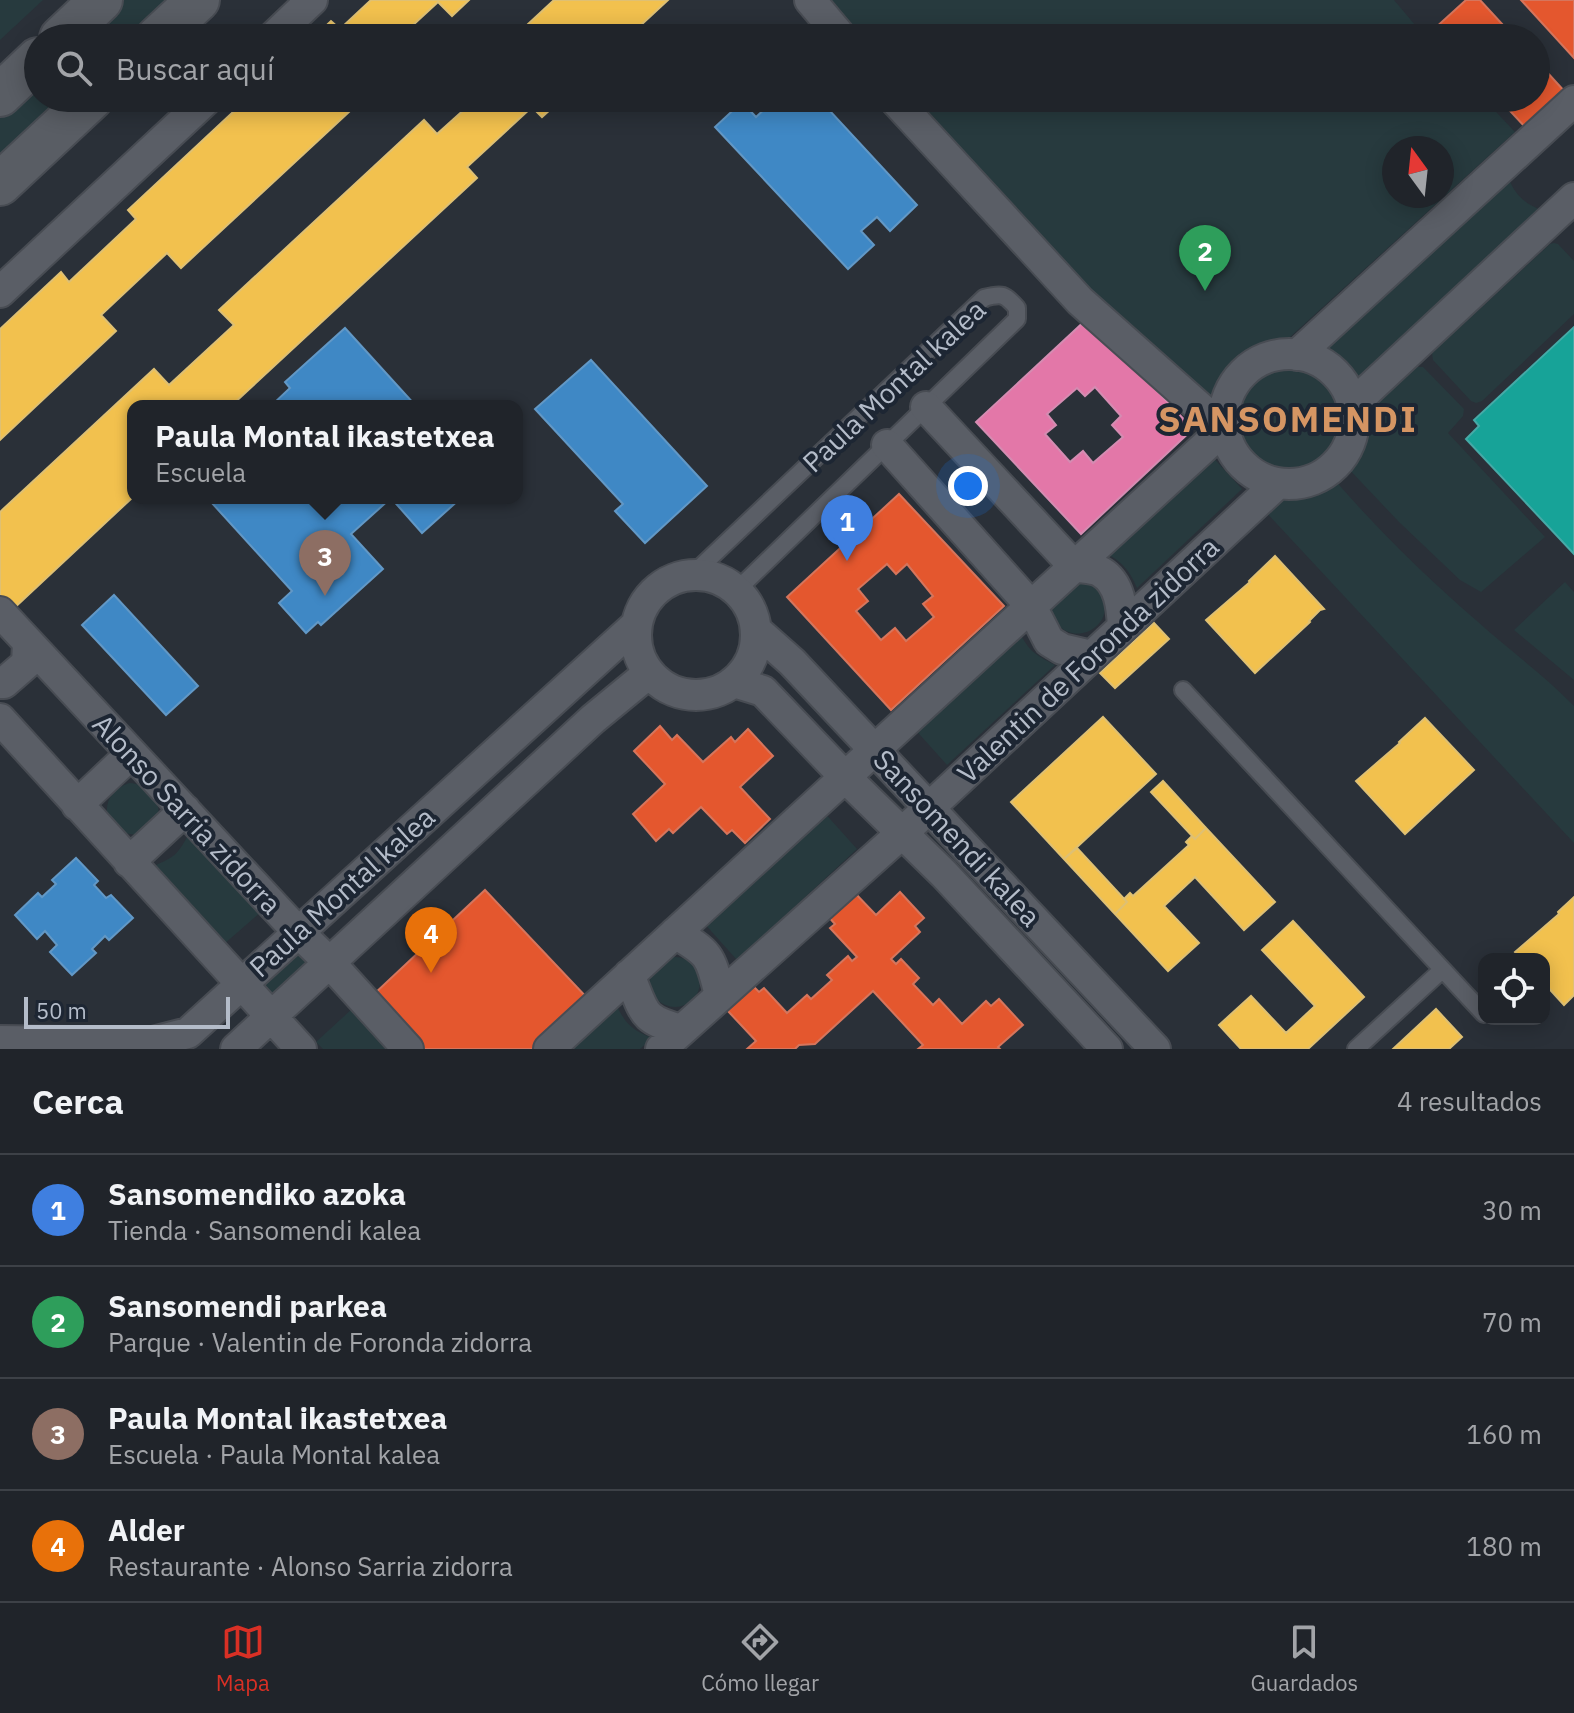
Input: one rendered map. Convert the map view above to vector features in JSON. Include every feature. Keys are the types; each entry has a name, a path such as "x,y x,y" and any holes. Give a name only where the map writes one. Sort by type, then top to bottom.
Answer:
{"main road":[{"path":"76,24 101,0"},
{"path":"172,24 198,0"},
{"path":"0,95 24,72"},
{"path":"0,184 77,112"}],"street":[{"path":"287,24 312,0"},
{"path":"810,0 830,24"},
{"path":"1297,355 1574,101"},
{"path":"0,292 193,112"},
{"path":"906,112 1080,301 1224,429"},
{"path":"1352,405 1574,198"},
{"path":"1282,354 1316,360 1333,371 1345,387 1352,405 1353,428 1346,449 1333,467 1317,478 1298,484 1278,483 1258,477 1242,465 1230,448 1224,429 1224,408 1240,376 1252,365 1282,354"},
{"path":"926,407 1074,566 1101,572 1116,588 1122,603 1123,627"},
{"path":"549,1049 1224,429"},
{"path":"887,445 1031,606 1049,641 1062,649 1092,656"},
{"name":"Valentin de Foronda zidorra","path":"629,975 647,1016 659,1024 671,1040 901,834 1278,483"},
{"path":"692,575 716,578 737,590 750,608 757,631 752,659 734,682 713,693 690,695 667,688 649,673 640,659 636,625 652,593 670,580 692,575"},
{"name":"Alonso Sarria zidorra","path":"0,612 408,1049"},
{"name":"Paula Montal kalea","path":"0,1041 149,1043 188,1033 636,625"},
{"name":"Sansomendi kalea","path":"757,631 792,662 1155,1049"},
{"path":"0,683 27,663 28,644"},
{"name":"Paula Montal kalea","path":"236,1049 593,719 649,673"},
{"name":"Sansomendi kalea","path":"734,682 763,691 901,834 944,874 1107,1049"},
{"path":"0,719 301,1049"},
{"path":"77,805 131,754"},
{"path":"129,862 185,810"},
{"path":"675,933 705,954 712,964 720,995"}],"lane":[{"name":"Paula Montal kalea","path":"692,575 984,298 999,294 1007,297 1017,308 1017,319 737,590"},
{"path":"1183,690 1478,1008"},
{"path":"1356,1049 1442,970"}],"green space":[{"path":"0,0 43,0 0,40"},
{"path":"118,0 177,0 151,24 92,24"},
{"path":"810,0 1394,0 1414,24 830,24"},
{"path":"24,87 24,112 56,112 0,164 0,109"},
{"path":"906,112 1496,112 1515,132 1454,188 1454,136 1382,136 1382,208 1432,208 1267,358 1252,377 1285,366 1301,368 1320,378 1336,397 1340,417 1336,436 1324,454 1308,466 1288,471 1268,468 1242,447 1234,424 1241,391 1198,431"},
{"path":"1507,174 1520,197 1543,211 1357,385 1341,364 1319,348"},
{"path":"1554,243 1574,261 1574,314 1482,401 1471,401 1433,360 1432,353"},
{"path":"1417,367 1423,367 1464,409 1463,416 1448,433 1545,537 1481,592 1460,580 1345,465 1358,449 1368,412"},
{"path":"1207,451 1242,489 1137,588 1123,565 1100,551"},
{"path":"1333,478 1421,570 1574,706 1574,843 1264,510 1279,497 1305,495 1325,487"},
{"path":"1076,581 1098,590 1105,609 1102,620 1095,627 1075,633 1065,630 1056,621 1051,607"},
{"path":"1565,582 1574,592 1574,680 1514,630"},
{"path":"1018,628 1032,651 1055,665 947,765 912,726"},
{"path":"129,783 147,789 155,797 158,809 159,816 137,835 116,828 107,813 111,796"},
{"path":"822,810 857,849 737,960 703,922"},
{"path":"190,832 263,910 223,945 151,867 175,854"},
{"path":"298,948 311,963 273,998 259,983"},
{"path":"665,958 685,958 699,972 699,992 685,1006 665,1006 651,992 651,972"},
{"path":"615,1002 629,1024 652,1038 640,1049 566,1049"},
{"path":"353,1008 391,1049 323,1049 316,1042"}],"building: Viviendas":[{"path":"371,0 469,0 452,16 438,2 414,24 345,24"},
{"path":"554,0 668,0 642,24 528,24"},
{"path":"233,112 349,112 181,268 167,253 101,315 116,331 0,440 0,329 61,272 69,282 136,219 128,210"},
{"path":"461,112 527,112 467,167 477,178 237,400 127,400 127,503 12,610 0,598 0,512 154,369 169,385 234,325 219,310 424,120 437,134"},
{"path":"1275,556 1324,609 1255,673 1206,620"},
{"path":"1154,623 1169,639 1115,688 1100,673"},
{"path":"1103,717 1156,774 1064,859 1011,802"},
{"path":"1425,718 1474,770 1405,834 1356,781"},
{"path":"1163,781 1206,828 1195,839 1151,792"},
{"path":"1206,828 1275,902 1244,930 1195,877 1164,906 1199,943 1168,971 1115,914 1127,902 1124,899 1130,893 1133,896 1189,845 1186,842 1192,836 1195,839"},
{"path":"1077,848 1127,902 1115,914 1064,859"},
{"path":"1574,897 1574,995 1564,1005 1550,990 1550,953 1515,952"},
{"path":"1293,921 1364,997 1308,1049 1241,1049 1219,1025 1251,996 1286,1033 1315,1006 1262,950"},
{"path":"1436,1009 1462,1037 1449,1049 1393,1049"}],"building: Comercios":[{"path":"1466,0 1480,0 1502,24 1440,24"},
{"path":"1521,0 1574,0 1574,58 1550,32 1550,24 1543,24"},
{"path":"1550,75 1566,93 1550,108"},
{"path":"1511,112 1545,112 1527,129"},
{"path":"899,494 1004,606 891,710 787,597","holes":["887,564 896,574 907,564 933,596 923,604 934,617 906,641 895,628 881,640 856,611 868,601 858,589"]},
{"path":"660,726 672,740 677,735 703,762 731,737 735,742 748,729 773,756 740,787 770,819 745,843 732,830 727,834 701,807 673,833 669,829 656,841 633,814 665,784 634,751"},
{"path":"485,890 591,1002 541,1049 424,1049 373,995"},
{"path":"853,891 876,915 900,892 924,918 915,926 920,932 891,959 896,964 901,959 919,978 913,984 933,1005 939,999 962,1024 986,1001 991,1006 999,999 1023,1025 998,1047 1000,1049 918,1049 923,1045 873,991 815,1044 799,1045 795,1049 747,1049 756,1041 726,1009 752,985 759,992 764,988 787,1013 807,995 811,999 832,980 827,975 848,956 852,961 857,957 830,928 835,924 827,915"}],"building: Escuelas":[{"path":"731,112 751,112 756,117 761,112 831,112 917,205 890,231 877,217 861,231 874,245 848,269 715,127"},
{"path":"345,328 411,400 277,400 290,388 285,382"},
{"path":"591,360 707,486 645,543 615,511 623,504 535,409"},
{"path":"213,504 384,504 351,534 383,569 321,625 318,622 306,633 279,603 292,591"},
{"path":"396,504 454,504 422,533"},
{"path":"114,595 198,686 166,715 82,625"},
{"path":"76,858 98,881 94,885 106,898 111,895 133,918 109,940 105,936 92,949 96,953 72,975 50,952 57,945 45,931 37,939 15,915 38,893 42,897 56,884 52,880"}],"building: Salud":[{"path":"1088,318 1193,429 1081,534 976,422","holes":["1095,387 1121,416 1112,425 1123,437 1093,463 1083,451 1070,462 1045,434 1056,425 1047,414 1077,388 1085,396"]}],"building: Público":[{"path":"1574,327 1574,554 1466,439 1479,426 1474,420"}],"place":[{"name":"Sansomendi parkea","path":"1205,291"},
{"name":"Sansomendiko azoka","path":"847,561"},
{"name":"Paula Montal ikastetxea","path":"325,596"},
{"name":"Alder","path":"431,973"}],"district":[{"name":"SANSOMENDI","path":"1288,419"}]}
